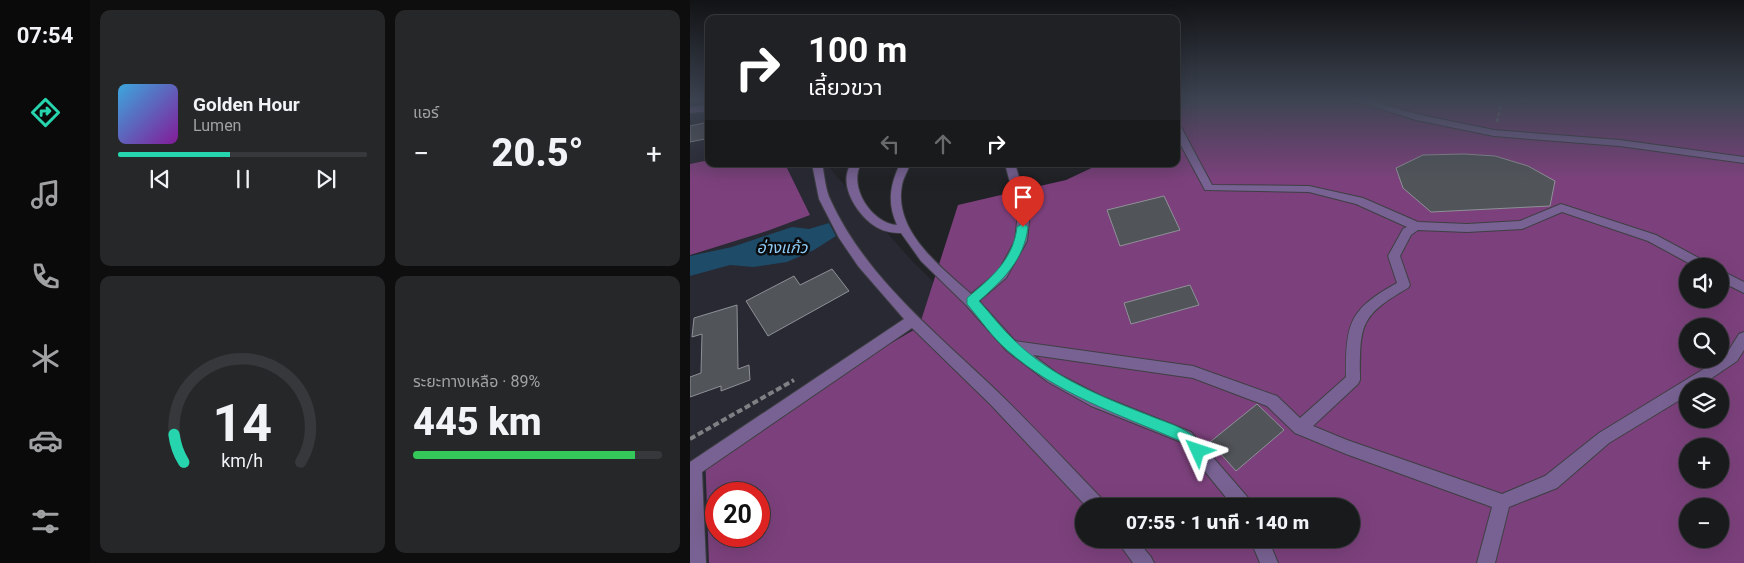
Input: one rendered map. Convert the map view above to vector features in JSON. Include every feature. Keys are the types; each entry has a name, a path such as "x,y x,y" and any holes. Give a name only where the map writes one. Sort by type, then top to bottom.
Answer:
{"street":[{"path":"1465,127 1494,133 1620,143 1744,160"},
{"path":"1180,134 1209,188 1310,188 1359,201 1416,226 1467,228 1522,225 1561,208 1652,238 1689,258"},
{"path":"818,167 824,199 842,235 862,263 913,320 996,400 1089,498"},
{"path":"854,167 850,173 852,187 862,206 874,220 887,228 904,229"},
{"path":"903,167 899,173 894,197 904,229 913,245 971,301 1011,346 1053,378 1096,401 1186,437 1237,498"},
{"path":"971,301 1002,275 1021,241 1024,212 1011,167"},
{"path":"1300,428 1353,380 1355,322 1369,305 1404,285 1394,256 1407,232 1416,226"},
{"path":"1729,280 1744,288"},
{"path":"697,563 692,470 913,320"},
{"path":"1701,378 1732,357 1744,338"},
{"path":"1011,346 1193,372 1272,401 1300,428 1346,447 1502,502 1550,482 1604,438 1679,392"},
{"path":"1486,563 1502,502"},
{"path":"1133,548 1146,563"},
{"path":"1263,548 1269,563"}],"path":[{"path":"1494,133 1495,127"},
{"path":"690,439 798,378"}],"shaded area":[{"path":"690,127 705,127 705,167 829,167 914,263 1158,498 1075,498 1075,548 1137,548 1225,563 690,563"},
{"path":"1180,127 1744,127 1744,563 709,563 708,547 770,547 770,482 706,482 705,451 919,327 958,205 1066,180 1094,167 1180,167"},
{"path":"705,161 705,167 786,167 810,215 767,231 690,255 690,164"}],"water":[{"name":"อ่างแก้ว","path":"829,223 836,236 814,250 787,262 753,267 730,265 690,276 690,256 732,247 792,227 809,229"}],"building":[{"path":"690,127 705,127 705,139 690,142"},
{"path":"1464,154 1495,156 1528,166 1555,181 1550,206 1431,212 1403,188 1396,168 1423,155"},
{"path":"1164,196 1180,230 1120,246 1107,210"},
{"path":"832,269 849,291 768,336 746,301 794,276 800,285"},
{"path":"1190,285 1199,305 1131,324 1124,303"},
{"path":"737,305 738,369 749,365 750,380 721,391 721,386 690,397 690,377 701,373 702,334 692,337 694,318"},
{"path":"1257,404 1284,430 1236,471 1210,442"}],"route":[{"path":"1023,227 1021,241 1002,275 971,301 1011,346 1053,378 1096,401 1186,437 1198,451"}]}
